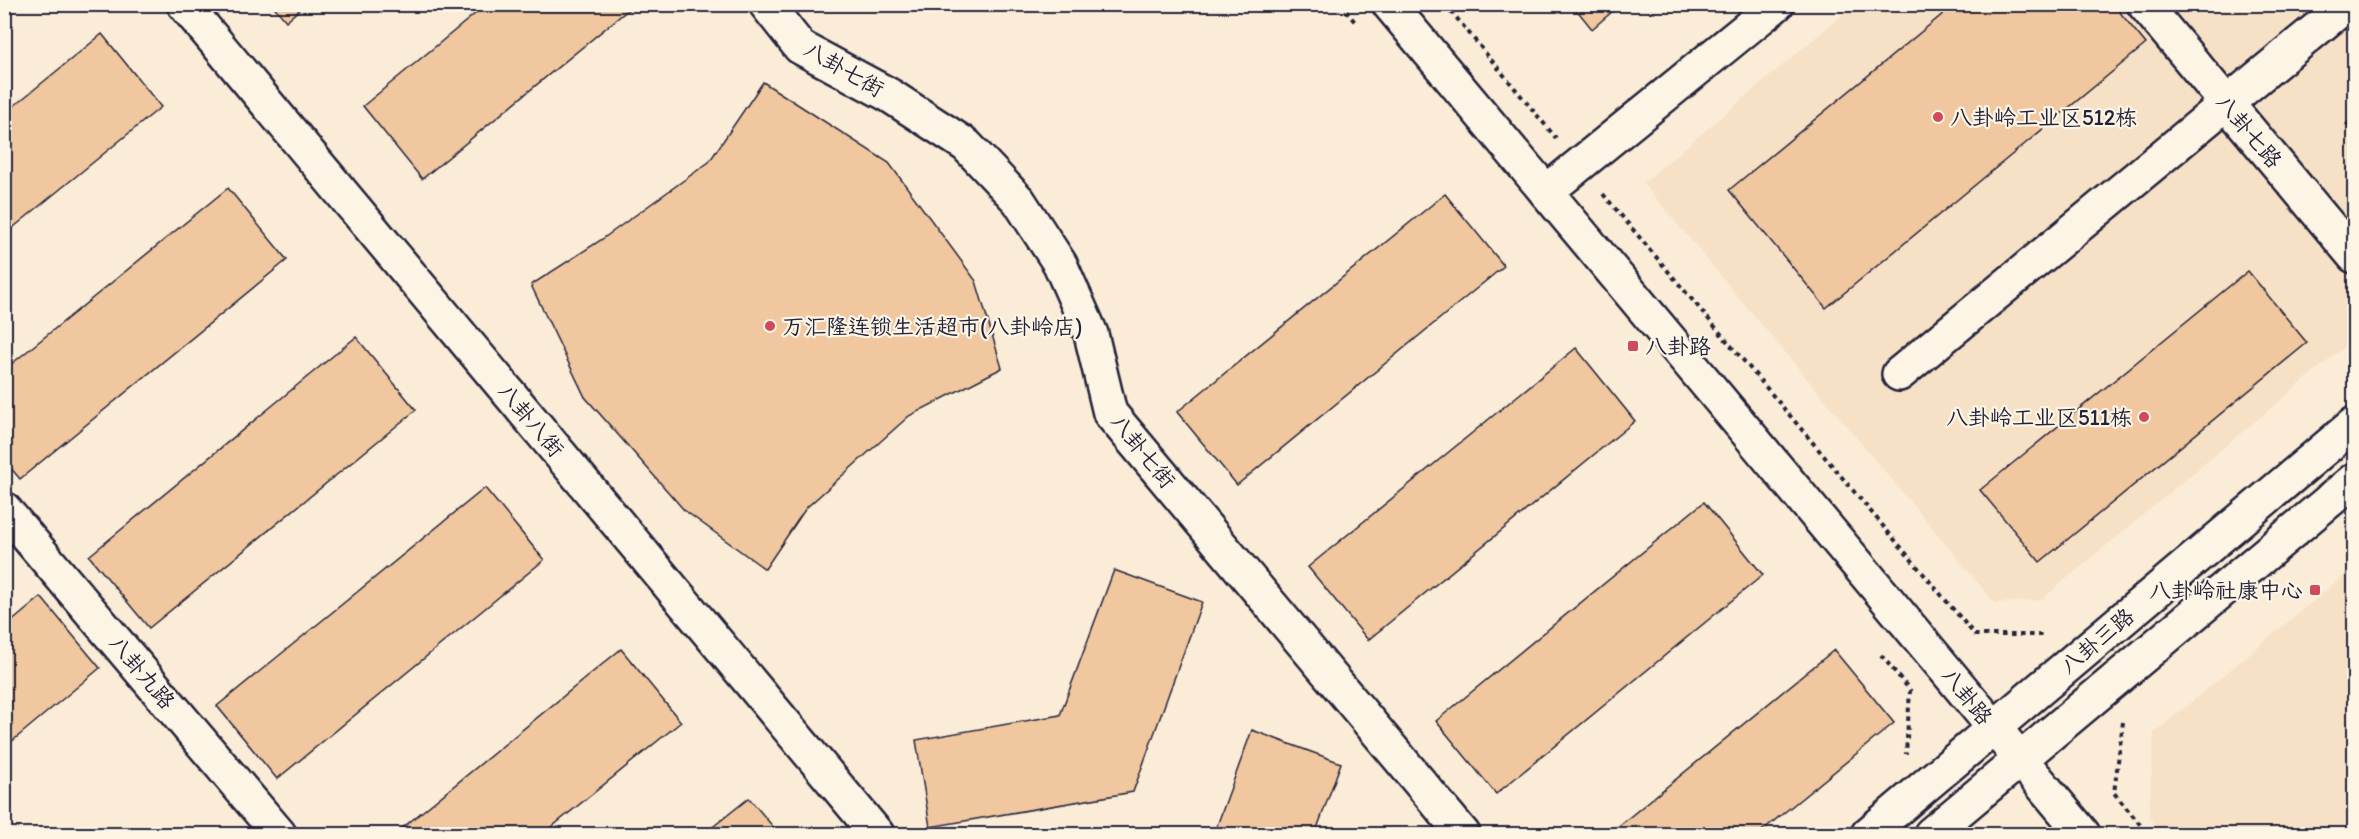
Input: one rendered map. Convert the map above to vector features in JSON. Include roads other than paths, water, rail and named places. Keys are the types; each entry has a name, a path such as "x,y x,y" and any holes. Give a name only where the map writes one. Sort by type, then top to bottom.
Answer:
{"street":[{"name":"八卦八街","path":"184,4 877,834"},
{"name":"八卦七街","path":"766,4 801,46 889,95 966,145 1018,201 1060,264 1091,334 1110,413 1463,834"},
{"name":"八卦路","path":"1389,4 2083,834"},
{"path":"1546,192 1777,4"},
{"name":"八卦七路","path":"2144,4 2355,256"},
{"path":"1899,374 2348,4"},
{"name":"八卦三路","path":"1868,834 2355,424"},
{"name":"八卦三路","path":"1931,834 2355,480"},
{"name":"八卦九路","path":"4,509 279,834"}],"place":[{"name":"八卦岭工业区512栋","path":"1938,117"},
{"name":"万汇隆连锁生活超市(八卦岭店)","path":"770,326"},
{"name":"八卦路","path":"1633,346"},
{"name":"八卦岭工业区511栋","path":"2144,417"},
{"name":"八卦岭社康中心","path":"2315,590"}]}
